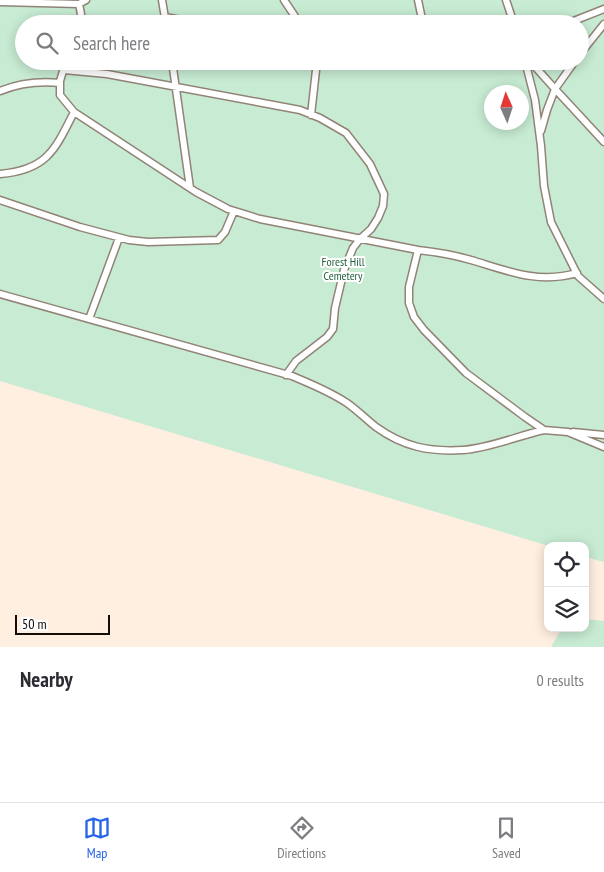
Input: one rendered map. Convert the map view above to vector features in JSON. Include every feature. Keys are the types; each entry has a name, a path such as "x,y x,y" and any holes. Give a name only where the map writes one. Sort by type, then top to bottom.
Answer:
{"lane":[{"path":"0,2 79,4 86,0"},
{"path":"162,0 164,15"},
{"path":"284,0 294,15"},
{"path":"418,0 421,15"},
{"path":"506,0 511,15"},
{"path":"79,4 81,15"},
{"path":"589,15 604,9"},
{"path":"589,43 604,24"},
{"path":"286,374 296,361 327,337 333,329 335,308 344,270 353,248 360,239 371,229 383,206 384,194 370,164 346,133 320,118 300,110 107,74 64,70 60,83 60,95 74,112 190,188 234,211 260,219 360,239 444,253 522,275 546,278 563,277 576,273"},
{"path":"173,70 190,188"},
{"path":"311,115 316,70"},
{"path":"527,70 535,100 544,186 551,222 576,273 604,299"},
{"path":"538,70 604,142"},
{"path":"540,135 547,110 556,89 569,70"},
{"path":"0,91 12,86 34,82 60,83"},
{"path":"0,174 16,172 31,167 44,159 55,148 74,112"},
{"path":"0,200 41,215 119,238 148,242 218,240 225,232 234,211"},
{"path":"89,319 119,238"},
{"path":"418,250 409,287 410,303 414,317 424,330 466,373 544,430"},
{"path":"0,294 286,374 321,387 348,404 378,428 421,449 465,450 544,430 604,435"},
{"path":"568,432 604,448"}],"green space":[{"name":"Forest Hill Cemetery","path":"0,0 604,0 604,562 589,558 589,542 544,542 544,544 0,381"},
{"path":"589,619 604,621 604,647 551,647 560,632 589,632"}]}
